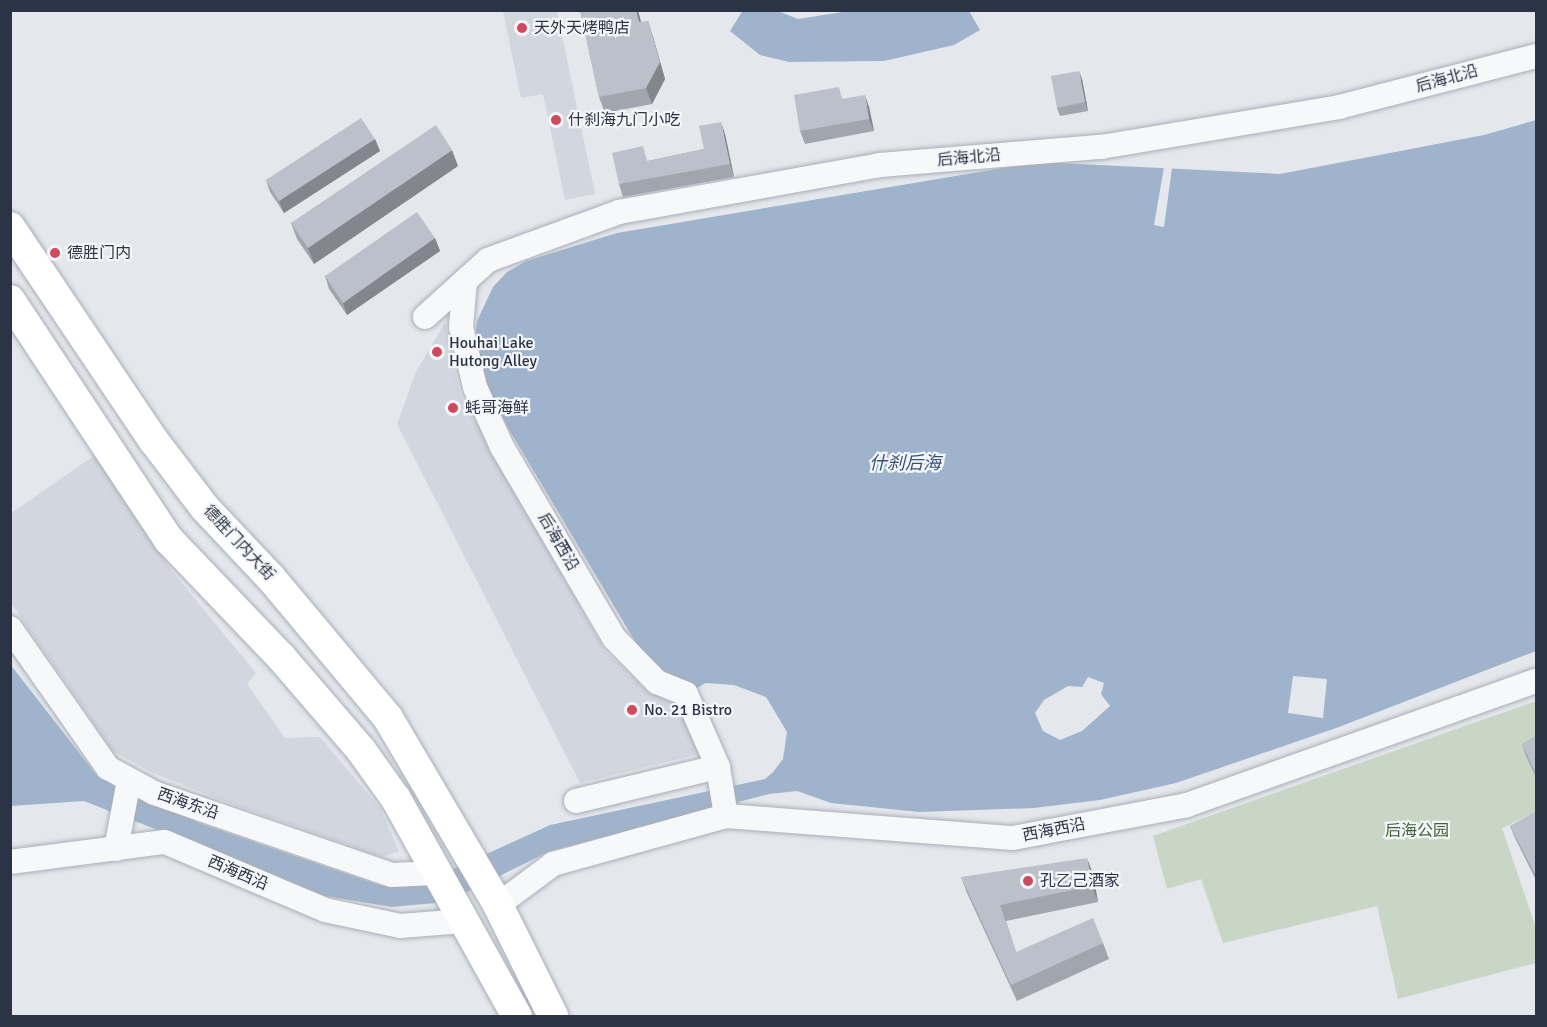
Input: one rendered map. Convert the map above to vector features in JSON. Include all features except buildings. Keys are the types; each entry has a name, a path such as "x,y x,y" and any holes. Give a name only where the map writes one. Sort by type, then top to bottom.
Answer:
{"main road":[{"name":"德胜门内大街","path":"10,227 154,441 206,508 271,578 388,718 465,857"},
{"path":"10,300 170,540 281,657 361,750 396,799 435,873 484,913 553,1017"},
{"path":"281,657 341,699 423,794 465,857 517,1017"},
{"path":"484,913 533,1017"}],"street":[{"name":"后海北沿","path":"425,317 488,260 619,212 880,165 1101,147 1339,107 1536,56"},
{"name":"后海西沿","path":"465,282 461,327 475,387 502,447 614,638 657,682 686,694 718,767 726,816"},
{"name":"西海东沿","path":"10,628 108,768 128,784 392,875 435,873"},
{"name":"西海西沿","path":"10,862 117,840 165,842 325,910 400,926 484,913 553,864 726,816 1013,838 1187,805 1536,681"},
{"path":"576,801 718,767"},
{"path":"117,840 128,784"}],"shaded area":[{"path":"503,11 557,11 595,194 565,200 543,94 521,98"},
{"path":"445,322 460,394 605,651 648,692 677,704 699,754 580,783 397,424 416,372"},
{"path":"95,455 172,571 256,673 247,684 285,738 320,737 380,808 399,851 383,857 223,801 151,772 113,751 11,603 10,514"}],"green space":[{"name":"后海公园","path":"1536,701 1536,812 1502,828 1536,928 1536,963 1398,999 1377,906 1223,943 1201,879 1167,889 1153,836"}],"water":[{"path":"743,10 778,11 798,19 855,10 969,11 980,30 954,45 884,61 789,62 760,55 730,31"},
{"name":"什刹后海","path":"1536,120 1536,651 1339,727 1176,783 1100,800 1034,808 919,812 831,803 797,791 769,794 550,851 447,902 392,907 325,896 84,801 11,806 10,664 98,777 202,824 382,886 423,883 550,825 765,779 783,759 787,732 766,697 734,685 706,683 693,690 661,676 633,638 485,389 475,340 477,321 493,287 507,272 526,261 617,233 1039,162 1280,174 1484,135","holes":["1293,676 1327,679 1323,718 1288,713","1088,677 1104,683 1101,694 1110,706 1082,731 1060,740 1043,731 1035,713 1044,700 1068,686 1082,687"]}],"pier":[{"path":"1164,167 1172,168 1164,227 1154,225"}],"place":[{"name":"天外天烤鸭店","path":"522,28"},
{"name":"什刹海九门小吃","path":"556,120"},
{"name":"德胜门内","path":"55,253"},
{"name":"Houhai Lake Hutong Alley","path":"437,352"},
{"name":"蚝哥海鲜","path":"453,408"},
{"name":"No. 21 Bistro","path":"632,710"},
{"name":"孔乙己酒家","path":"1028,881"}]}
